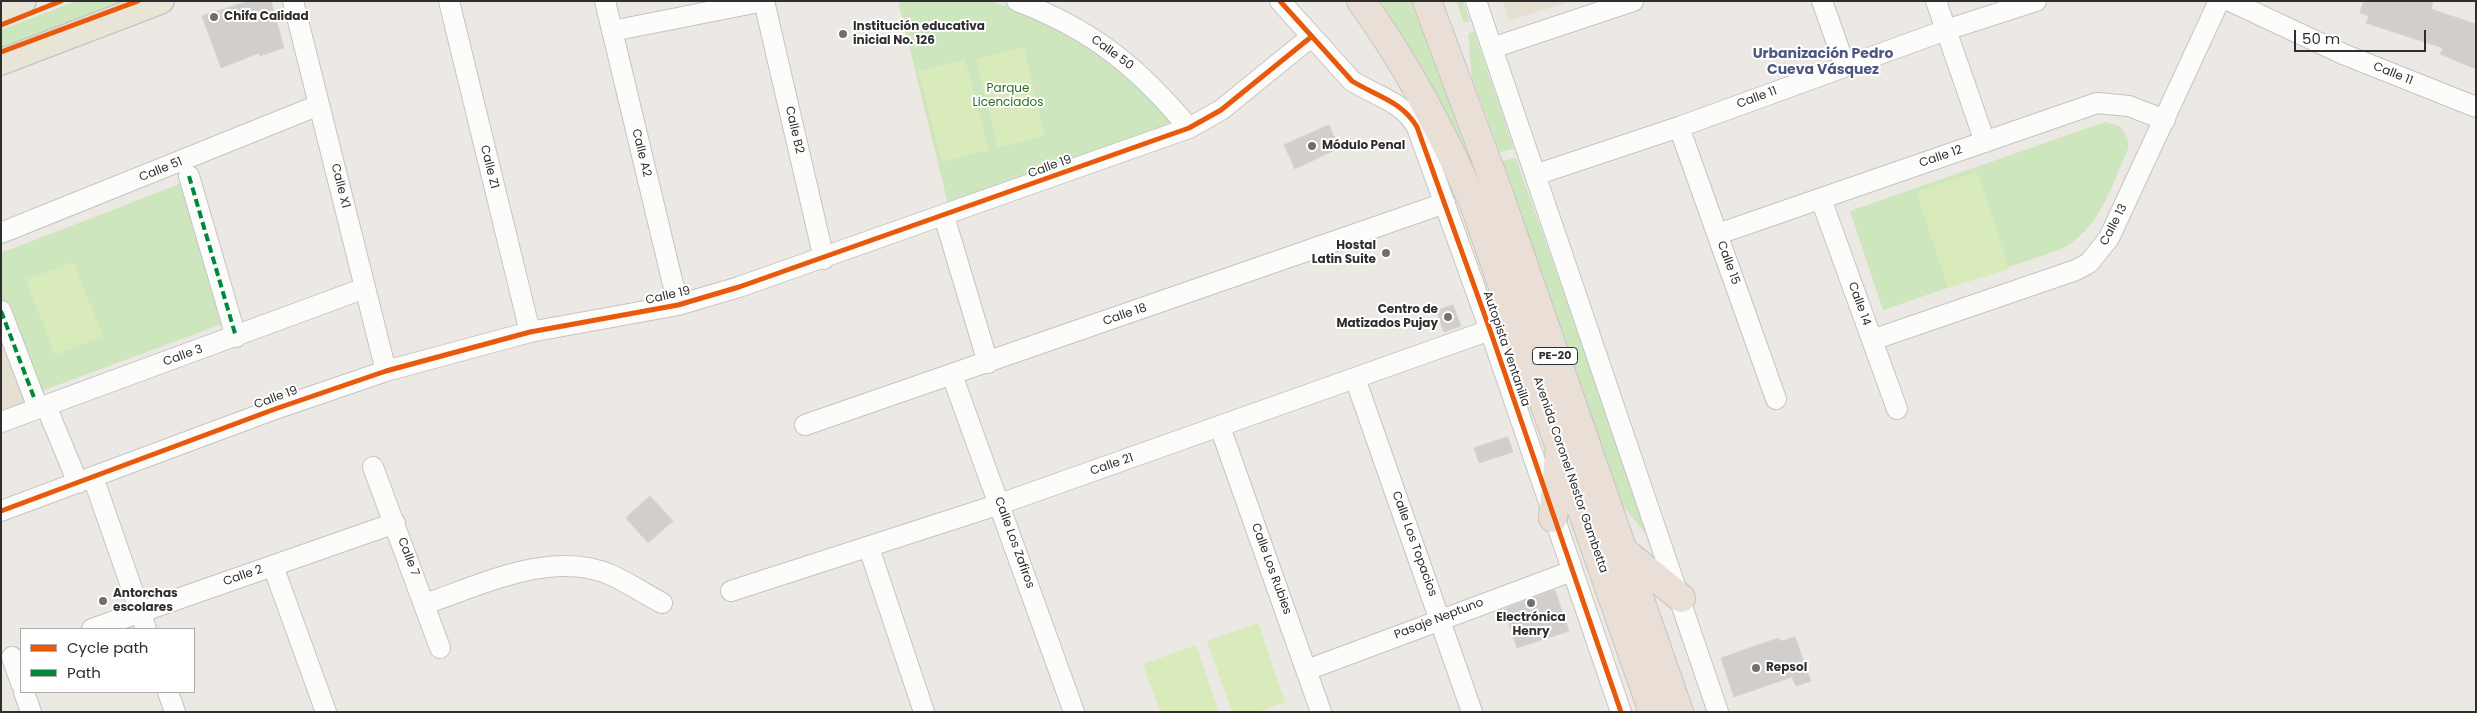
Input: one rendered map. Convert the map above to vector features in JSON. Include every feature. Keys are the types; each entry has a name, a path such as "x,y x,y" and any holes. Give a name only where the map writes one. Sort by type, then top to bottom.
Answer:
{"highway":[{"name":"Avenida Coronel Nestor Gambetta","path":"1360,1 1409,75 1455,162 1474,204 1653,712"},
{"name":"Avenida Coronel Nestor Gambetta","path":"1426,1 1499,194 1679,712"},
{"path":"1553,518 1560,447"},
{"path":"1621,548 1680,598"}],"main road":[{"path":"1,11 23,1"},
{"path":"1,62 161,1"}],"street":[{"name":"Calle X1","path":"293,1 386,371"},
{"name":"Calle Z1","path":"449,1 530,332"},
{"name":"Calle A2","path":"605,1 678,305"},
{"path":"612,31 764,1"},
{"name":"Calle B2","path":"764,1 824,259"},
{"name":"Calle 50","path":"1017,1 1069,23 1132,66 1158,91 1189,128"},
{"name":"Autopista Ventanilla","path":"1280,1 1352,81 1368,91 1396,103 1409,114 1421,138 1490,330 1621,712"},
{"path":"1476,1 1718,712"},
{"path":"1492,48 1632,1"},
{"path":"1822,1 1845,66"},
{"path":"1936,1 1985,142"},
{"name":"Calle 11","path":"1535,176 1678,127 1946,30 2036,1"},
{"name":"Calle 13","path":"1872,340 2076,270 2089,263 2109,238 2219,1"},
{"name":"Calle 11","path":"2230,1 2343,54 2476,107"},
{"name":"Calle 19","path":"1,511 275,409 386,371 530,332 678,305 824,259 1189,128 1221,110 1311,36"},
{"name":"Calle 12","path":"1718,234 1821,200 2097,103 2129,106 2165,120"},
{"name":"Calle 51","path":"1,233 319,104"},
{"name":"Calle 15","path":"1678,127 1776,399"},
{"path":"188,176 236,337"},
{"name":"Calle 14","path":"1821,200 1897,409"},
{"name":"Calle 18","path":"804,425 988,363 1445,203"},
{"path":"944,216 988,363"},
{"name":"Calle 3","path":"1,422 41,403 236,337 365,288"},
{"path":"1,311 41,403 85,480 143,621"},
{"name":"Calle 21","path":"731,591 1000,504 1490,330"},
{"name":"Calle Los Zafiros","path":"952,375 1074,712"},
{"name":"Calle Los Topacios","path":"1355,378 1472,712"},
{"name":"Calle Los Rubies","path":"1220,427 1321,712"},
{"name":"Calle 7","path":"373,467 440,648"},
{"name":"Calle 2","path":"98,628 143,621 273,566 395,523"},
{"path":"868,548 924,712"},
{"path":"273,566 326,712"},
{"path":"425,604 533,568 570,566 610,574 662,603"},
{"name":"Pasaje Neptuno","path":"1307,670 1440,618 1572,571"},
{"path":"12,657 20,680"},
{"path":"24,693 31,712"},
{"path":"168,693 175,712"}],"shaded area":[{"path":"1503,1 1567,1 1568,2 1509,21"},
{"path":"1,324 27,402 1,412"}],"green space":[{"path":"76,1 124,1 1,49 1,30"},
{"name":"Parque Licenciados","path":"898,1 992,1 1058,26 1126,72 1177,126 948,204"},
{"path":"1372,1 1419,1 1476,158 1469,162"},
{"path":"1456,1 1463,1 1470,21 1464,23"},
{"path":"1474,31 1514,149 1500,152 1472,78 1468,34"},
{"path":"1024,47 1045,136 998,148 976,59"},
{"path":"965,59 989,150 942,162 918,71"},
{"path":"2105,122 2120,126 2128,139 2128,149 2102,207 2094,220 2073,242 2059,250 1883,310 1850,211"},
{"path":"1516,158 1651,540 1622,505 1502,161"},
{"path":"1977,172 2009,269 1948,288 1916,192"},
{"path":"182,183 222,324 39,392 1,297 1,253"},
{"path":"73,262 103,336 55,355 26,280"},
{"path":"1258,623 1285,702 1259,712 1232,712 1207,641"},
{"path":"1196,645 1219,712 1160,712 1143,664"}],"building":[{"path":"249,1 271,1 284,48 260,56 259,53 221,68 202,16"},
{"path":"2364,1 2433,1 2431,9 2476,24 2476,69 2440,54 2443,48 2366,23 2369,16 2360,13"},
{"name":"Módulo Penal","path":"1329,125 1339,148 1295,169 1284,145"},
{"name":"Centro de Matizados Pujay","path":"1453,305 1461,326 1444,332 1436,311"},
{"path":"1508,437 1513,452 1479,463 1474,448"},
{"path":"650,496 673,521 648,543 626,518"},
{"path":"1555,590 1569,631 1517,648 1504,609"},
{"name":"Repsol","path":"1795,637 1811,681 1796,686 1792,677 1734,697 1721,658 1778,638 1781,641"}],"marked path":[{"path":"189,176 236,337"},
{"path":"1,311 35,400"}],"cycle path":[{"path":"1,25 61,1"},
{"path":"1,52 138,1"},
{"path":"1280,1 1352,81 1396,105 1411,118 1417,127 1490,330 1621,712"},
{"path":"1,511 275,409 386,371 530,332 678,305 739,287 1189,128 1221,110 1311,37"}],"place":[{"name":"Chifa Calidad","path":"214,17"},
{"name":"Institución educativa inicial No. 126","path":"843,34"},
{"name":"Módulo Penal","path":"1312,146"},
{"name":"Hostal Latin Suite","path":"1386,253"},
{"name":"Centro de Matizados Pujay","path":"1448,317"},
{"name":"Antorchas escolares","path":"103,601"},
{"name":"Electrónica Henry","path":"1531,603"},
{"name":"Repsol","path":"1756,668"}],"district":[{"name":"Urbanización Pedro Cueva Vásquez","path":"1823,62"}]}
